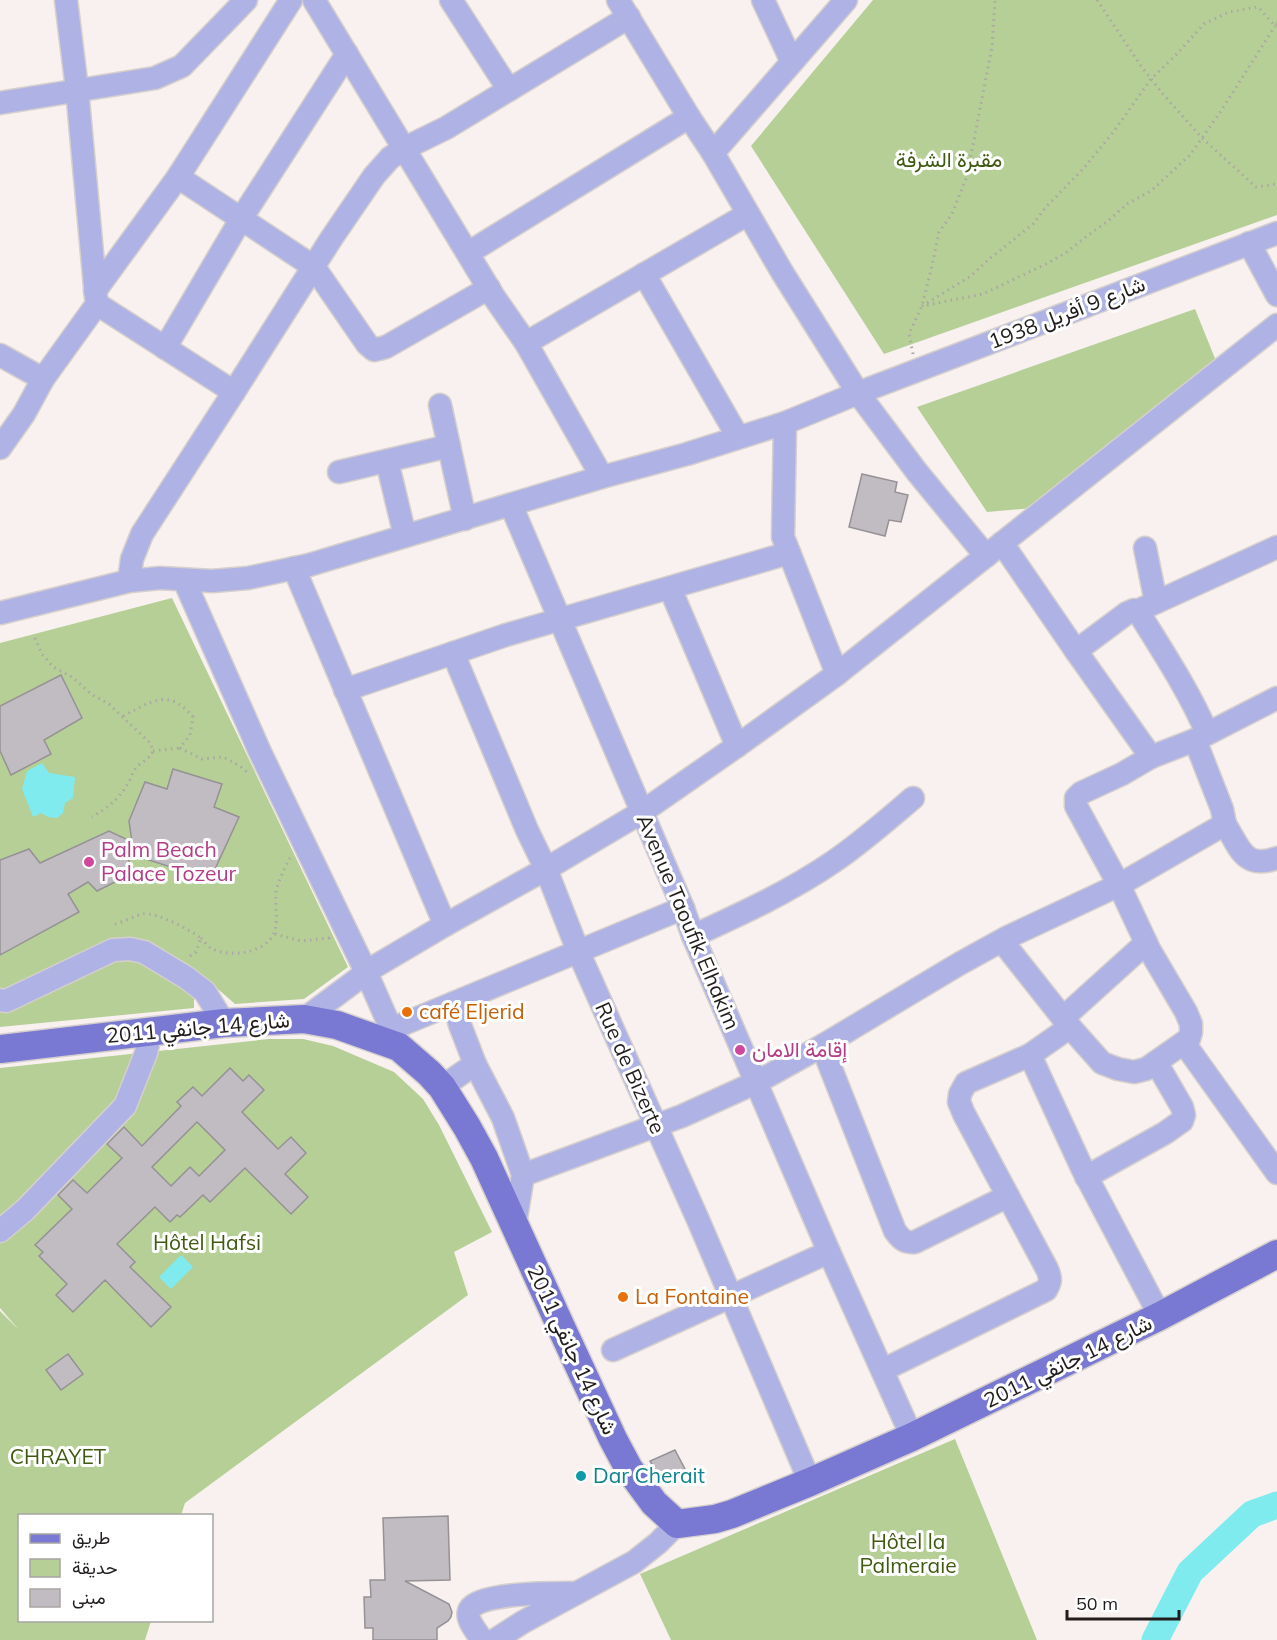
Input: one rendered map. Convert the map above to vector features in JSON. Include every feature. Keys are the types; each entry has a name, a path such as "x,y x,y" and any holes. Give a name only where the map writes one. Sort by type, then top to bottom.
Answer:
{"main road":[{"name":"شارع 14 جانفي 2011","path":"0,1050 151,1030 304,1019 395,1038 442,1087 468,1127 613,1439 629,1468 654,1503 677,1524 715,1520 810,1482 912,1437 1160,1316 1277,1254"}],"street":[{"path":"66,0 77,89 96,298 165,348 234,392"},
{"path":"0,103 155,78 182,66 246,0"},
{"path":"0,448 24,414 42,379 178,177 291,0"},
{"path":"314,0 489,288 526,343 602,477"},
{"path":"452,0 509,90"},
{"path":"763,0 792,62"},
{"path":"713,153 846,0"},
{"path":"129,581 132,559 142,534 374,176 390,158 509,90 623,8 688,117 713,153 782,272 858,393 917,472 994,550 1076,651 1151,757"},
{"path":"165,348 241,219 347,54"},
{"path":"468,253 688,117"},
{"path":"178,177 314,267 367,344 374,350 386,347 489,288"},
{"path":"526,343 748,214"},
{"name":"شارع 9 أفريل 1938","path":"0,613 129,581 160,578 212,581 249,578 309,565 602,477 687,454 785,423 1277,233"},
{"path":"1249,243 1277,296"},
{"path":"645,274 738,437"},
{"path":"304,1019 374,968 642,812 737,746 837,674 1277,325"},
{"path":"0,355 42,379"},
{"path":"440,405 465,519"},
{"path":"785,423 783,537 837,674"},
{"path":"339,472 449,446"},
{"path":"387,461 405,536"},
{"name":"Avenue Taoufik Elhakim","path":"511,505 693,936 829,1252 912,1437"},
{"path":"1076,651 1127,613 1277,547"},
{"path":"1145,548 1147,606 1201,720 1201,736 1225,824 1246,858 1260,862 1277,858"},
{"path":"345,690 506,635 789,553"},
{"path":"294,568 445,925"},
{"path":"184,580 270,772 367,974 395,1038 454,1003 683,908"},
{"path":"670,588 737,746"},
{"name":"Rue de Bizerte","path":"453,653 527,830 546,869 578,951 656,1125 810,1482"},
{"path":"1002,941 1067,1022 1107,1066 1134,1072 1146,1069 1189,1040 1191,1024 1186,1012 1146,943 1119,885 1079,814 1076,798 1081,793 1122,774 1151,757 1201,736 1277,698"},
{"path":"693,936 768,901 833,862 913,798"},
{"path":"523,1175 682,1116 757,1082 959,964 1119,885 1225,824"},
{"path":"883,1370 1046,1290 1051,1283 1047,1269 964,1114 959,1102 960,1094 966,1083 1030,1055 1067,1022 1146,943"},
{"path":"0,1000 6,1001 113,950 130,949 144,952 187,978 205,992 224,1023"},
{"path":"454,1003 475,1064 503,1118 523,1175 515,1224"},
{"path":"0,1231 25,1210 125,1106 146,1053 151,1030"},
{"path":"1184,1043 1277,1173"},
{"path":"822,1046 895,1231 901,1239 908,1243 915,1242 1008,1196"},
{"path":"1030,1055 1086,1177 1160,1316"},
{"path":"1086,1177 1182,1121 1184,1115 1182,1107 1156,1062"},
{"path":"442,1087 475,1064"},
{"path":"613,1350 829,1252"},
{"path":"495,1640 523,1622 634,1562 677,1524"},
{"path":"482,1640 468,1618 472,1605 500,1597 576,1593"}],"path":[{"path":"916,371 909,334 922,306 939,232 952,214 967,176 992,47 995,0"},
{"path":"1097,0 1151,79 1202,138 1256,187 1277,184"},
{"path":"1258,7 1276,25 1190,155 1151,191 1127,204 1067,252 1046,264 983,294 922,306 970,276 1033,224 1114,132 1151,79 1204,24 1229,12 1258,7"},
{"path":"36,639 42,654 53,667 72,677 91,694 109,704 150,742 153,751 150,758 135,769 118,799 106,809 92,816"},
{"path":"123,716 156,699 169,699 184,706 193,717 190,735 180,748"},
{"path":"153,751 180,748 202,759 223,757 240,766 252,777"},
{"path":"115,924 144,914 187,928 211,948 226,954 240,954 255,950 275,932 276,891 291,857 296,867"},
{"path":"274,934 301,941 320,940 329,938 324,928"},
{"path":"171,968 196,952 201,938"}],"green space":[{"name":"مقبرة الشرفة","path":"873,0 1277,0 1277,215 884,354 751,146"},
{"path":"1195,309 1216,361 1032,508 987,512 917,407"},
{"path":"172,598 348,967 304,999 235,1004 219,990 156,966 194,997 194,1008 0,1027 0,643"},
{"name":"Hôtel Hafsi","path":"269,1039 303,1039 333,1046 394,1072 423,1099 439,1125 492,1232 454,1252 468,1295 185,1503 181,1514 18,1514 18,1622 151,1622 145,1640 0,1640 0,1311 19,1330 0,1308 0,1068"},
{"name":"Hôtel la Palmeraie","path":"955,1439 1037,1640 671,1640 640,1574"}],"water":[{"path":"42,763 49,773 75,777 73,798 65,803 63,813 57,818 41,813 33,817 22,789 27,771"},
{"path":"181,1255 193,1267 171,1289 159,1277"}],"building":[{"path":"862,474 897,482 895,492 908,495 901,522 889,520 885,536 849,527"},
{"path":"61,675 82,718 44,740 51,754 11,775 0,751 0,706"},
{"name":"Palm Beach Palace Tozeur","path":"173,769 222,784 214,807 239,817 216,867 202,877 124,852 135,872 97,891 88,882 68,894 79,912 0,955 0,860 29,849 40,863 109,831 132,842 129,821 145,782 167,789"},
{"path":"230,1068 243,1081 249,1075 264,1090 242,1112 278,1149 291,1137 306,1153 285,1174 308,1197 291,1214 245,1168 210,1202 203,1195 180,1217 177,1215 170,1222 155,1207 117,1244 135,1262 130,1267 171,1307 151,1327 105,1280 73,1312 56,1295 67,1284 39,1256 43,1252 35,1245 72,1209 58,1195 73,1180 87,1193 122,1158 107,1144 124,1127 142,1146 181,1106 177,1102 193,1087 202,1096","holes":["197,1122 225,1150 199,1176 190,1167 171,1186 152,1167"]},
{"path":"68,1354 83,1374 61,1390 46,1370"},
{"path":"675,1450 686,1471 663,1483 650,1461"},
{"path":"448,1516 450,1580 405,1581 449,1604 451,1617 437,1628 437,1640 373,1640 373,1628 365,1628 364,1597 371,1597 370,1580 385,1580 383,1518"}],"waterway":[{"path":"1155,1640 1190,1572 1252,1514 1277,1505"}],"place":[{"name":"Palm Beach Palace Tozeur","path":"89,862"},
{"name":"café Eljerid","path":"407,1012"},
{"name":"إقامة الامان","path":"740,1050"},
{"name":"La Fontaine","path":"623,1297"},
{"name":"Dar Cherait","path":"581,1476"}],"park label":[{"name":"CHRAYET","path":"58,1457"}]}
